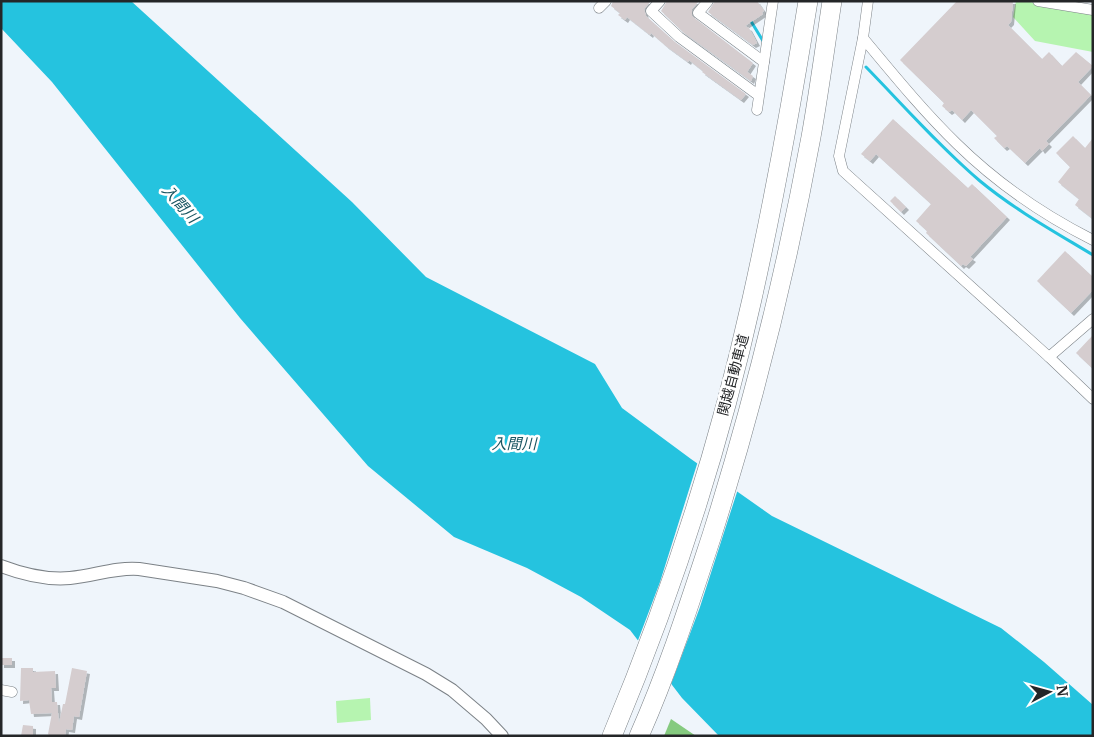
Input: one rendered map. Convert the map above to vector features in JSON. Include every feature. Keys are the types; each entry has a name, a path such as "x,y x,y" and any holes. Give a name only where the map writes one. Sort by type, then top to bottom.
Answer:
{"highway":[{"name":"関越自動車道","path":"612,736 656,627 681,554 730,388 752,300 788,125 808,1"},
{"name":"関越自動車道","path":"638,736 671,654 726,490 775,308 811,137 832,1"}],"street":[{"path":"660,1 651,11 679,37 758,95"},
{"path":"708,1 698,13 764,62"},
{"path":"757,110 773,1"},
{"path":"868,1 863,38 839,156 843,170 1093,399"},
{"path":"1038,1 1093,10"},
{"path":"863,38 957,144 1007,187 1050,218 1093,240"},
{"path":"1049,357 1093,319"},
{"path":"1,566 20,572 58,578 71,578 126,568 139,569 218,581 257,592 282,602 426,674 452,690 486,719 502,736"},
{"path":"1,690 12,692"}],"green space":[{"path":"1016,1 1027,1 1044,6 1093,13 1093,52 1035,41 1013,17"},
{"path":"370,698 371,720 337,723 336,701"},
{"path":"671,719 696,736 664,736"}],"water":[{"name":"入間川","path":"1,1 131,1 352,202 426,277 595,364 622,408 772,516 1001,628 1044,662 1093,705 1093,736 719,736 682,698 630,630 581,597 527,568 454,537 368,466 240,318 52,82 1,28"}],"pier":[{"path":"698,461 738,489 700,607 670,687 637,643 660,582"}],"building":[{"path":"613,1 651,1 644,9 646,16 675,42 746,94 741,100 651,33 650,35 627,17 625,20 611,6"},
{"path":"667,1 699,1 692,9 692,16 753,63 747,72 753,76 751,81 683,32 661,11"},
{"path":"715,1 757,1 764,11 762,12 763,14 745,26 749,28 757,43 753,45 708,12"},
{"path":"957,1 1013,1 1011,22 1008,25 1042,59 1049,52 1062,66 1076,52 1093,66 1078,82 1091,95 1046,141 1049,144 1042,151 1040,148 1025,163 1007,146 1004,148 994,138 997,136 971,110 962,120 952,110 949,112 942,106 944,103 900,60"},
{"path":"893,119 968,188 972,184 1007,217 970,257 973,259 966,266 963,264 961,266 916,221 931,204 876,154 870,161 861,154"},
{"path":"1073,136 1085,148 1093,138 1093,219 1075,205 1079,199 1058,182 1070,167 1056,153"},
{"path":"895,196 906,207 901,212 890,201"},
{"path":"1065,251 1093,277 1093,290 1071,313 1037,281"},
{"path":"1093,335 1093,369 1076,353"},
{"path":"1,658 12,658 12,665 1,665"},
{"path":"21,668 33,668 33,672 55,671 56,688 51,688 52,702 57,702 59,723 72,668 87,671 79,717 74,716 72,730 66,729 65,736 50,736 48,734 52,713 31,714 29,700 20,701"},
{"path":"23,725 33,726 33,736 21,736"}],"waterway":[{"path":"749,18 763,41"},
{"path":"866,67 936,140 993,192 1093,255"}]}
